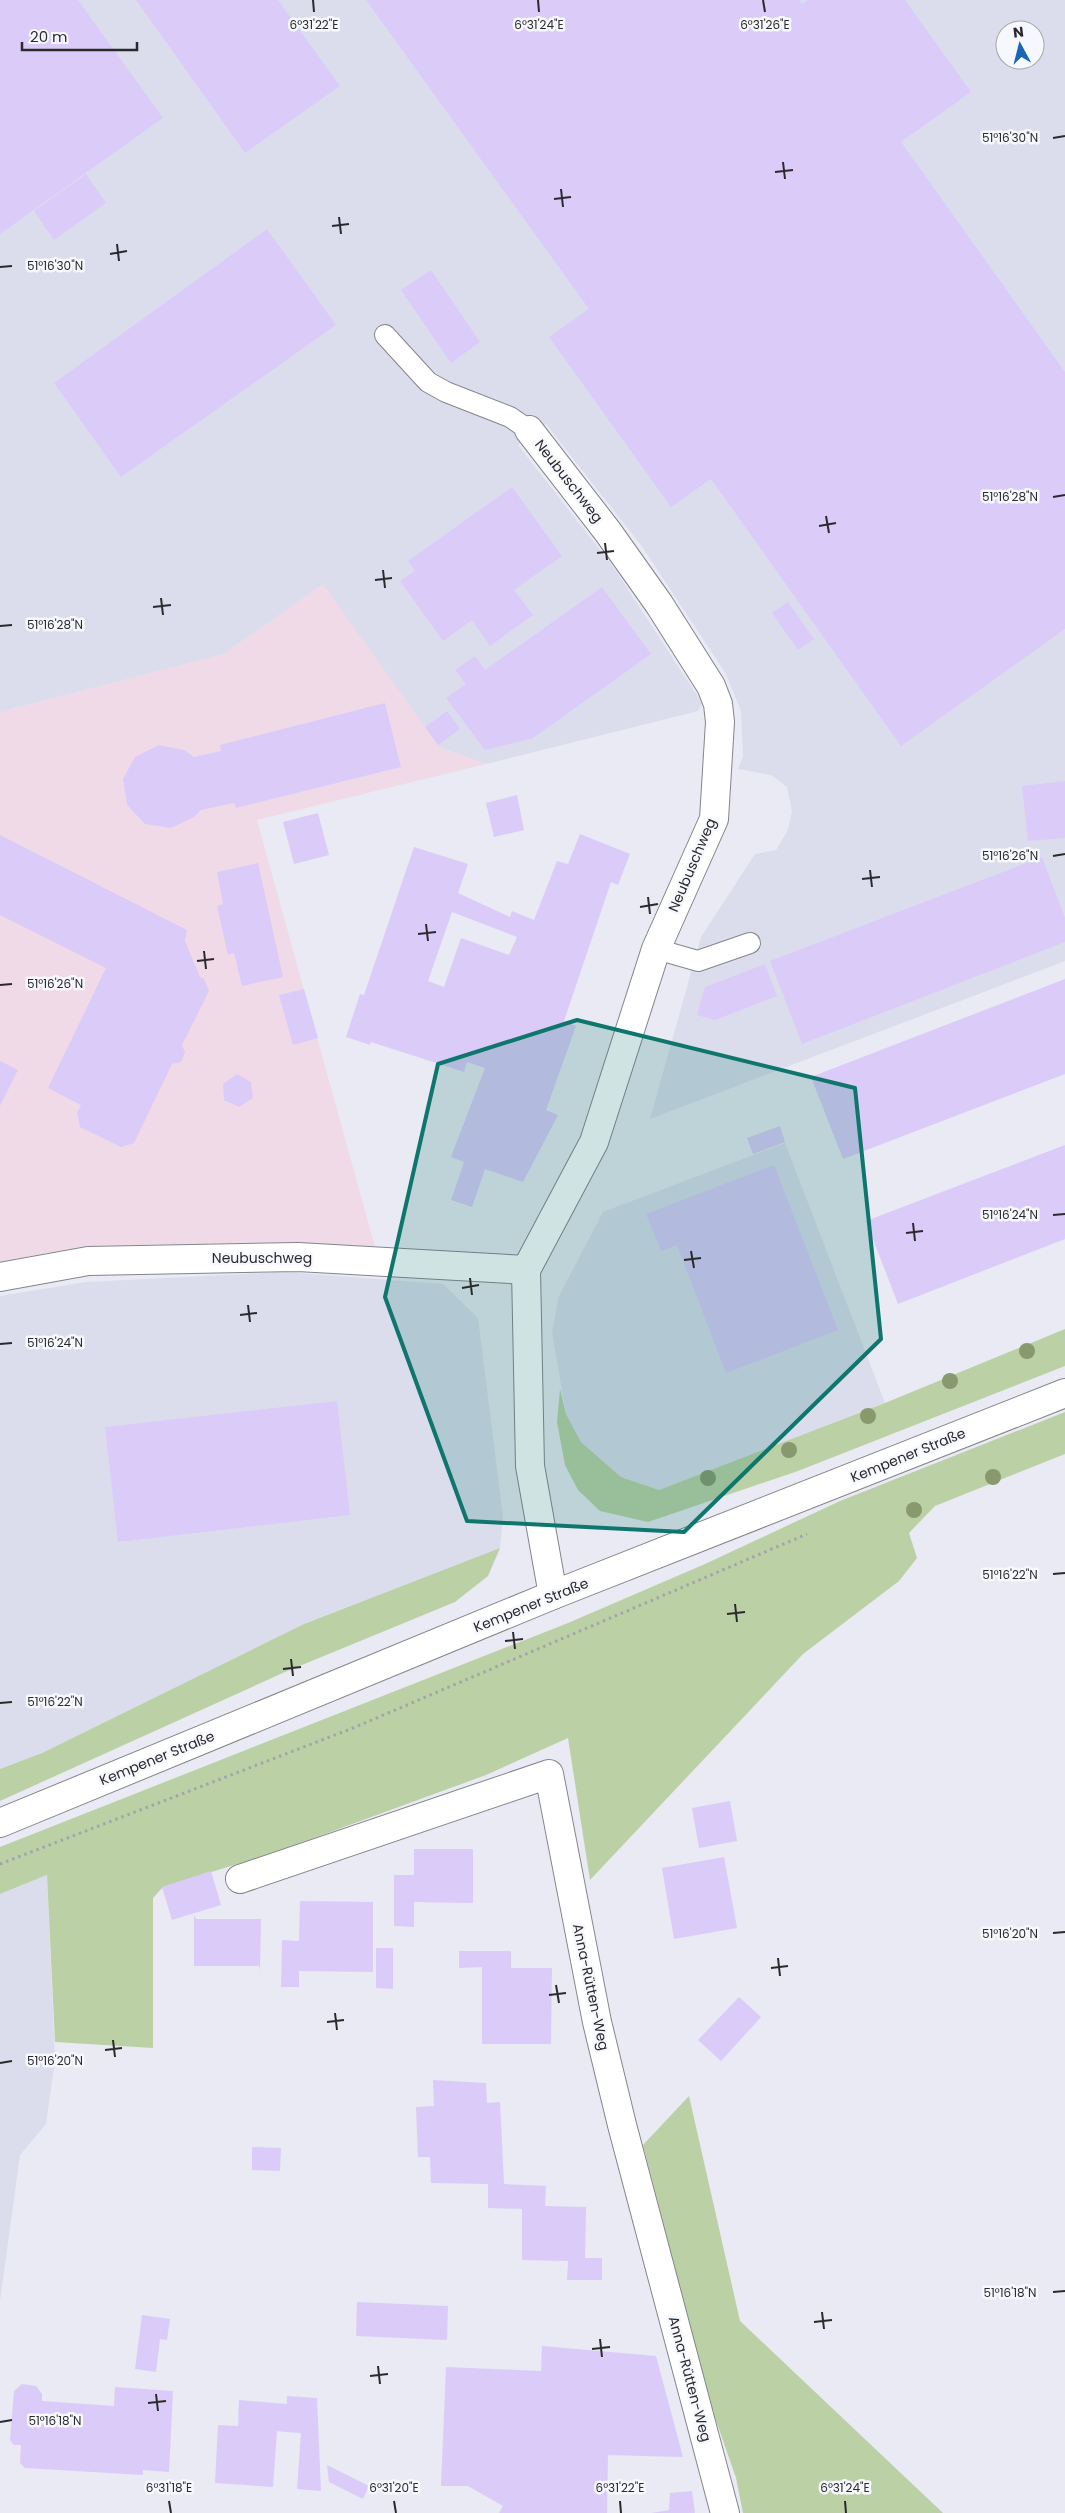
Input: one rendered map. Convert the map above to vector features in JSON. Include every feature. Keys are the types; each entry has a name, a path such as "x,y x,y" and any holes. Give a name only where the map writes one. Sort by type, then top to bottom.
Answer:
{"street":[{"name":"Neubuschweg","path":"529,430 608,532 654,596 701,669 718,704 720,722 714,819 656,949 594,1142 526,1270 530,1466 553,1595"},
{"name":"Neubuschweg","path":"0,1277 88,1261 298,1257 526,1270"},
{"name":"Kempener Straße","path":"0,1823 553,1595 1065,1393"},
{"name":"Anna-Rütten-Weg","path":"240,1879 549,1774 598,2022 622,2125 726,2513"}],"lane":[{"path":"385,335 428,382 446,392 510,417 529,430"},
{"path":"656,949 698,962 750,943"}],"path":[{"path":"0,1864 353,1728 808,1534"}],"highlighted area":[{"path":"577,1020 855,1088 881,1339 684,1532 467,1521 385,1297 438,1064"}],"shaded area":[{"path":"0,0 1065,0 1065,961 650,1119 701,937 755,854 776,850 788,830 792,811 787,787 771,775 738,769 743,757 741,711 726,674 643,548 546,424 518,445 614,568 702,703 698,711 486,764 439,747 323,584 224,654 0,712"},
{"path":"324,583 439,747 486,764 257,820 375,1247 286,1242 84,1246 0,1262 0,712 224,654"},
{"path":"785,1143 885,1403 659,1490 621,1477 581,1442 566,1414 552,1332 559,1296 603,1212"},
{"path":"284,1272 443,1284 478,1318 503,1517 500,1548 304,1624 42,1753 0,1769 0,1296 86,1282"},
{"path":"47,1875 55,2060 46,2124 20,2155 0,2301 0,1894"}],"green space":[{"path":"1065,1329 1065,1366 798,1471 648,1522 600,1511 578,1490 565,1465 557,1422 560,1389 566,1414 581,1442 621,1477 659,1490 885,1403"},
{"path":"1065,1412 1065,1454 935,1506 909,1533 917,1558 899,1581 803,1654 590,1880 568,1738 486,1775 273,1853 163,1887 153,1898 153,2048 55,2042 47,1875 0,1894 0,1847 568,1623 705,1564 840,1501"},
{"path":"500,1548 488,1576 455,1602 285,1672 0,1801 0,1769 42,1753 304,1624"},
{"path":"689,2096 740,2321 943,2513 743,2513 736,2478 710,2403 643,2145"}],"building":[{"path":"0,0 78,0 163,118 0,234"},
{"path":"136,0 278,0 340,86 245,153"},
{"path":"366,0 799,0 802,4 808,0 905,0 971,92 901,142 1065,372 1065,629 901,746 711,479 671,507 549,337 589,309"},
{"path":"86,174 106,203 54,240 34,211"},
{"path":"267,229 336,325 121,477 54,383"},
{"path":"431,270 480,342 451,363 401,290"},
{"path":"512,487 562,556 514,590 533,615 490,646 472,620 443,641 400,581 415,571 408,561"},
{"path":"602,587 651,654 533,738 485,750 446,698 466,684 455,670 475,656 485,670"},
{"path":"788,602 814,639 798,650 772,613"},
{"path":"385,703 401,767 236,808 234,803 201,810 194,817 171,828 145,824 127,805 123,779 135,757 159,745 184,750 194,757 221,751 220,745"},
{"path":"447,711 460,729 438,745 425,727"},
{"path":"1065,781 1065,838 1028,841 1022,786"},
{"path":"517,795 524,830 494,837 486,803"},
{"path":"318,813 329,855 294,864 283,822"},
{"path":"580,834 630,854 618,885 611,882 564,1021 576,1026 546,1110 558,1115 523,1182 485,1169 472,1207 451,1200 464,1162 451,1157 485,1068 467,1062 464,1072 371,1042 370,1045 346,1037 360,994 364,995 414,847 468,864 458,893 510,917 512,911 534,920 557,861 568,864","holes":["452,912 517,937 509,955 461,938 444,987 428,981"]},
{"path":"0,835 187,930 185,941 200,977 204,979 209,991 182,1045 185,1053 181,1062 172,1064 134,1143 121,1147 80,1127 77,1113 81,1105 48,1088 106,968 0,915"},
{"path":"1042,857 1065,918 1065,942 802,1044 770,961"},
{"path":"258,863 283,977 242,986 234,953 228,955 217,906 223,904 217,872"},
{"path":"765,964 777,996 715,1020 697,1015 705,987"},
{"path":"1065,979 1065,1074 843,1159 811,1077"},
{"path":"304,989 318,1038 293,1045 279,995"},
{"path":"0,1061 18,1070 0,1106"},
{"path":"237,1074 251,1082 253,1098 239,1107 224,1100 223,1084"},
{"path":"780,1126 785,1142 753,1154 747,1138"},
{"path":"1065,1145 1065,1239 898,1304 866,1221"},
{"path":"774,1165 838,1330 726,1373 677,1245 661,1251 646,1214"},
{"path":"337,1401 350,1515 118,1542 105,1427"},
{"path":"730,1801 737,1841 699,1848 692,1808"},
{"path":"414,1849 473,1849 473,1903 414,1902 414,1927 394,1926 394,1875 414,1875"},
{"path":"724,1857 737,1928 674,1939 662,1868"},
{"path":"211,1871 221,1905 172,1920 162,1887"},
{"path":"300,1901 373,1902 373,1972 299,1971 299,1987 281,1987 282,1940 299,1941"},
{"path":"194,1915 196,1919 261,1919 260,1970 259,1966 194,1966"},
{"path":"376,1948 393,1948 393,1989 376,1988"},
{"path":"459,1951 511,1951 511,1968 552,1968 551,2044 482,2044 482,1967 459,1968"},
{"path":"739,1997 761,2017 721,2061 698,2040"},
{"path":"433,2080 486,2083 487,2103 500,2102 504,2184 546,2186 545,2206 586,2207 585,2258 602,2258 602,2280 567,2280 568,2261 522,2260 522,2209 488,2208 488,2184 431,2183 430,2157 418,2157 416,2107 434,2106"},
{"path":"252,2147 281,2148 280,2171 252,2170"},
{"path":"357,2302 448,2306 447,2340 356,2336"},
{"path":"142,2315 170,2319 167,2340 160,2339 156,2372 135,2369"},
{"path":"542,2346 656,2356 683,2457 608,2455 607,2513 499,2513 503,2506 468,2486 441,2486 446,2367 541,2371"},
{"path":"22,2384 36,2386 42,2394 42,2401 114,2406 115,2387 173,2391 169,2472 143,2470 143,2475 25,2468 20,2463 21,2445 14,2445 10,2440 14,2391"},
{"path":"287,2396 317,2398 321,2491 297,2489 301,2433 277,2431 273,2487 215,2483 218,2425 238,2426 239,2400 287,2404"},
{"path":"327,2465 369,2486 363,2499 329,2482"},
{"path":"692,2491 695,2513 651,2513 669,2510 670,2493"}]}
